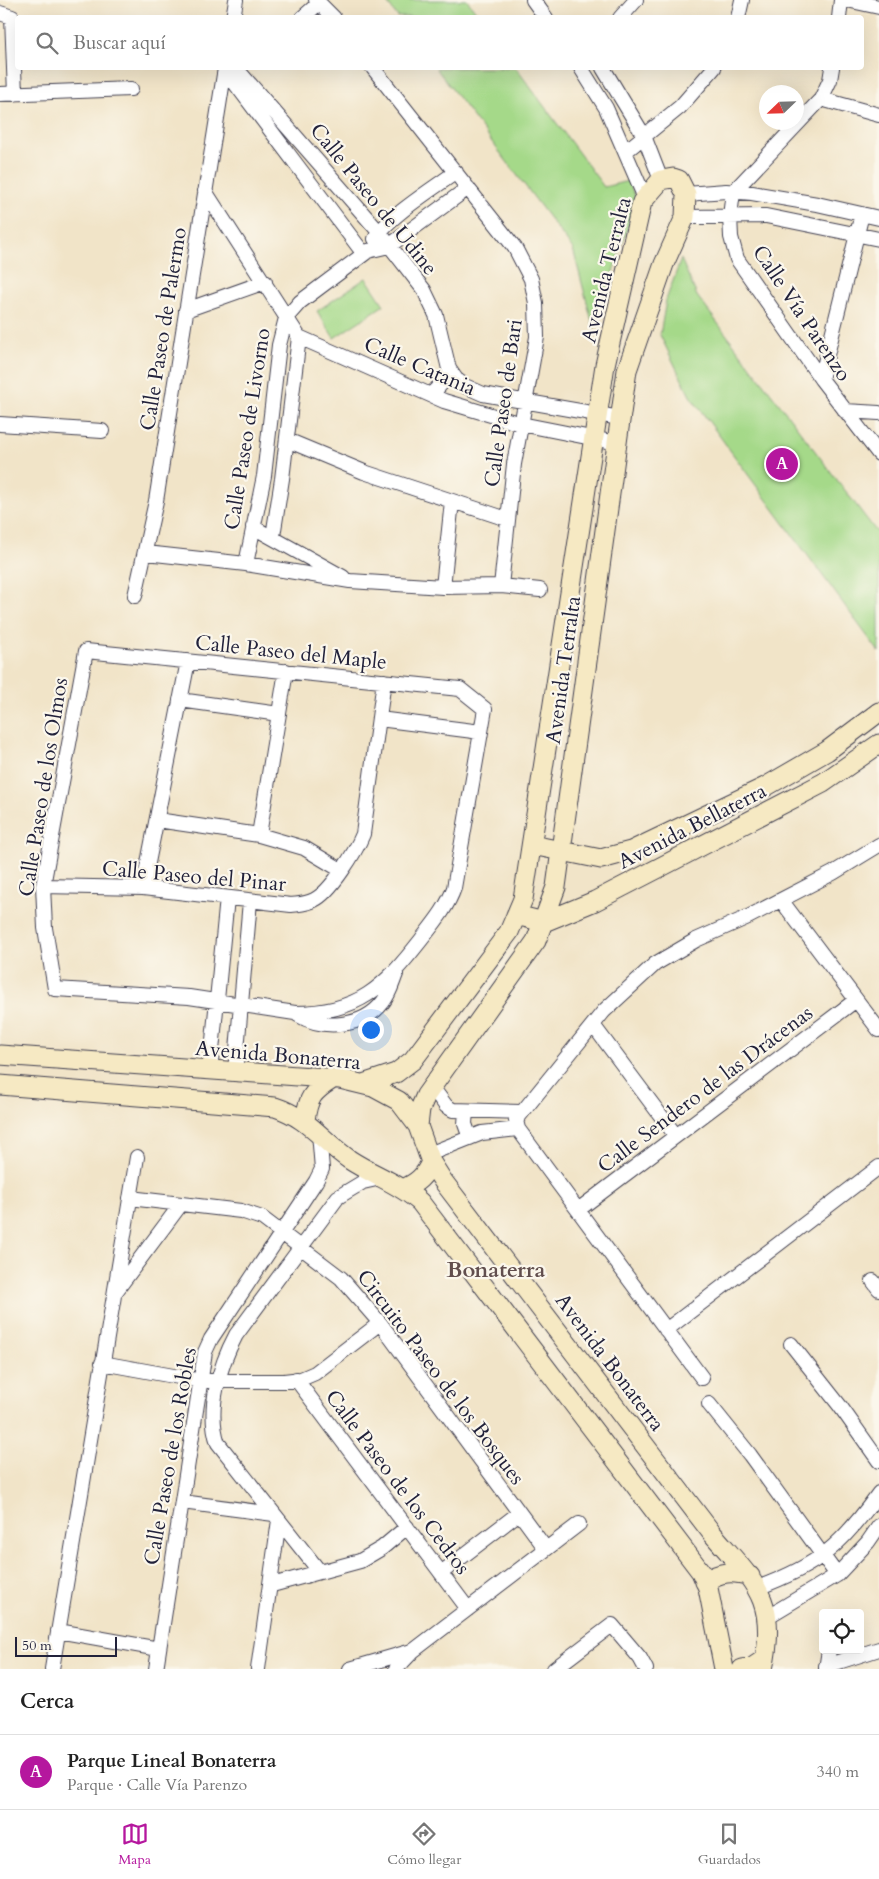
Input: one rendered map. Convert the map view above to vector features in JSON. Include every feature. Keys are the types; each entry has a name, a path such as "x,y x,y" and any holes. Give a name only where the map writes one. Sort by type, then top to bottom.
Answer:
{"street":[{"path":"234,15 236,0"},
{"path":"533,0 544,15"},
{"path":"623,15 636,0"},
{"path":"739,15 742,0"},
{"path":"839,15 841,0"},
{"path":"847,0 879,8"},
{"path":"305,15 318,2 331,15"},
{"path":"0,13 12,17 15,94"},
{"name":"Calle Paseo de Bari","path":"375,70 516,248 531,280 536,304 537,337 521,424 507,519 501,586"},
{"path":"582,70 606,108 645,198"},
{"path":"604,70 644,136 661,180 672,178 679,180 686,194 733,192 817,204 879,218"},
{"path":"626,151 680,107 712,70"},
{"path":"733,192 821,99 830,80 832,70"},
{"name":"Calle Paseo de Palermo","path":"134,596 146,553 205,191 232,72"},
{"name":"Calle Paseo de Udine","path":"232,72 379,232 424,290 436,315 451,373"},
{"name":"Calle Paseo de Udine","path":"232,72 366,252"},
{"path":"0,94 131,90"},
{"path":"821,99 879,115"},
{"name":"Calle Paseo de Livorno","path":"246,564 264,476 280,338 286,318 300,302 366,252 379,232 456,172"},
{"name":"Avenida Terralta","path":"363,1084 396,1073 413,1060 510,932 523,898 605,365 645,198 661,180"},
{"name":"Calle Paseo de Livorno","path":"366,252 390,246 468,188"},
{"path":"205,191 299,337"},
{"name":"Calle Vía Parenzo","path":"733,192 730,216 731,237 737,259 821,379 879,454"},
{"name":"Avenida Terralta","path":"418,1126 420,1109 432,1087 536,941 556,887 627,370 664,264 685,217 686,194"},
{"path":"821,379 862,214"},
{"path":"685,217 766,216 879,238"},
{"path":"186,310 265,282"},
{"name":"Calle Paseo de Livorno","path":"273,536 299,337"},
{"name":"Calle Catania","path":"299,337 431,395 521,424 617,443"},
{"path":"431,395 451,373 465,386 483,394 620,418"},
{"path":"846,411 879,413"},
{"path":"0,424 102,432"},
{"path":"287,440 364,472 507,519"},
{"path":"443,588 452,501"},
{"path":"253,527 273,536 350,581"},
{"path":"146,553 246,564 350,581 443,588 501,586 540,590"},
{"name":"Calle Paseo del Maple","path":"86,651 460,689 485,709 481,732"},
{"name":"Calle Paseo de los Olmos","path":"86,651 43,886 45,928 55,989 189,997 217,1001"},
{"path":"143,888 188,661"},
{"path":"258,835 286,671"},
{"name":"Calle Paseo del Pinar","path":"43,886 143,888 291,905 315,900 341,870 357,848 363,834 384,681"},
{"path":"180,700 279,714"},
{"name":"Avenida Bellaterra","path":"532,846 560,853 601,859 631,850 765,787 827,751 879,712"},
{"path":"217,1001 295,1013 309,1022 324,1025 343,1025 364,1017 382,1004 397,971 451,898 457,878 481,732 379,719"},
{"name":"Avenida Bellaterra","path":"544,922 595,901 752,821 823,783 879,744"},
{"path":"157,820 258,835 304,848 341,870"},
{"path":"403,1189 420,1180 426,1173 430,1158 470,1138 518,1120 604,1011 655,964 696,940 833,873 879,845"},
{"path":"210,1071 227,898"},
{"path":"781,900 879,1030"},
{"path":"235,1072 250,901"},
{"path":"516,915 544,922"},
{"name":"Calle Sendero de las Drácenas","path":"578,1210 856,1000"},
{"path":"592,1025 676,1136"},
{"name":"Avenida Bonaterra","path":"0,1055 331,1080 363,1084 399,1102 418,1126 430,1158 557,1331 711,1532 754,1582 767,1617 768,1638 764,1664"},
{"path":"312,1127 307,1103 316,1089 331,1080"},
{"path":"0,1084 275,1107 291,1112 312,1127 348,1159 403,1189 420,1202 701,1572 705,1582 723,1664 742,1669 764,1664"},
{"path":"432,1087 446,1106 518,1120 578,1210 702,1378"},
{"path":"466,1111 465,1124 470,1138"},
{"name":"Calle Paseo de los Robles","path":"156,1669 205,1352 211,1338 313,1186 322,1169 312,1127"},
{"path":"52,1669 137,1157"},
{"path":"666,1330 879,1167"},
{"name":"Calle Paseo de los Robles","path":"320,1572 218,1443 214,1431 213,1414 224,1358 236,1335 338,1197 363,1182 382,1178"},
{"name":"Circuito Paseo de los Bosques","path":"130,1198 241,1210 262,1218 341,1278 380,1323 546,1549"},
{"path":"114,1294 181,1204"},
{"path":"102,1363 201,1381 296,1379 315,1373 380,1323"},
{"path":"533,1352 557,1331"},
{"path":"791,1344 840,1406 879,1461"},
{"name":"Calle Paseo de los Cedros","path":"296,1379 468,1609"},
{"path":"709,1404 750,1455 837,1574"},
{"path":"645,1498 670,1478"},
{"path":"705,1582 718,1574 728,1572 738,1572 754,1582 794,1574 824,1556 854,1527 879,1493"},
{"path":"182,1502 277,1517 272,1585 258,1669"},
{"path":"441,1572 520,1513"},
{"path":"396,1669 413,1651 579,1524"},
{"path":"767,1617 837,1574 865,1546 879,1526"},
{"path":"272,1585 360,1561 372,1555 407,1527"},
{"path":"865,1546 879,1541"},
{"path":"554,1669 612,1625 640,1658 646,1669"},
{"path":"58,1631 159,1648"},
{"path":"828,1654 826,1668 879,1649"},
{"path":"350,1669 413,1651"}],"green space":[{"path":"385,0 467,0 478,15 396,15"},
{"path":"438,70 517,70 604,187 628,181 637,200 594,329 573,249"},
{"path":"681,259 697,296 876,531 879,531 879,652 690,396 660,335 666,300"},
{"path":"366,278 384,305 334,338 317,311"}],"place":[{"name":"Parque Lineal Bonaterra","path":"782,464"}],"district":[{"name":"Bonaterra","path":"496,1269"}]}
